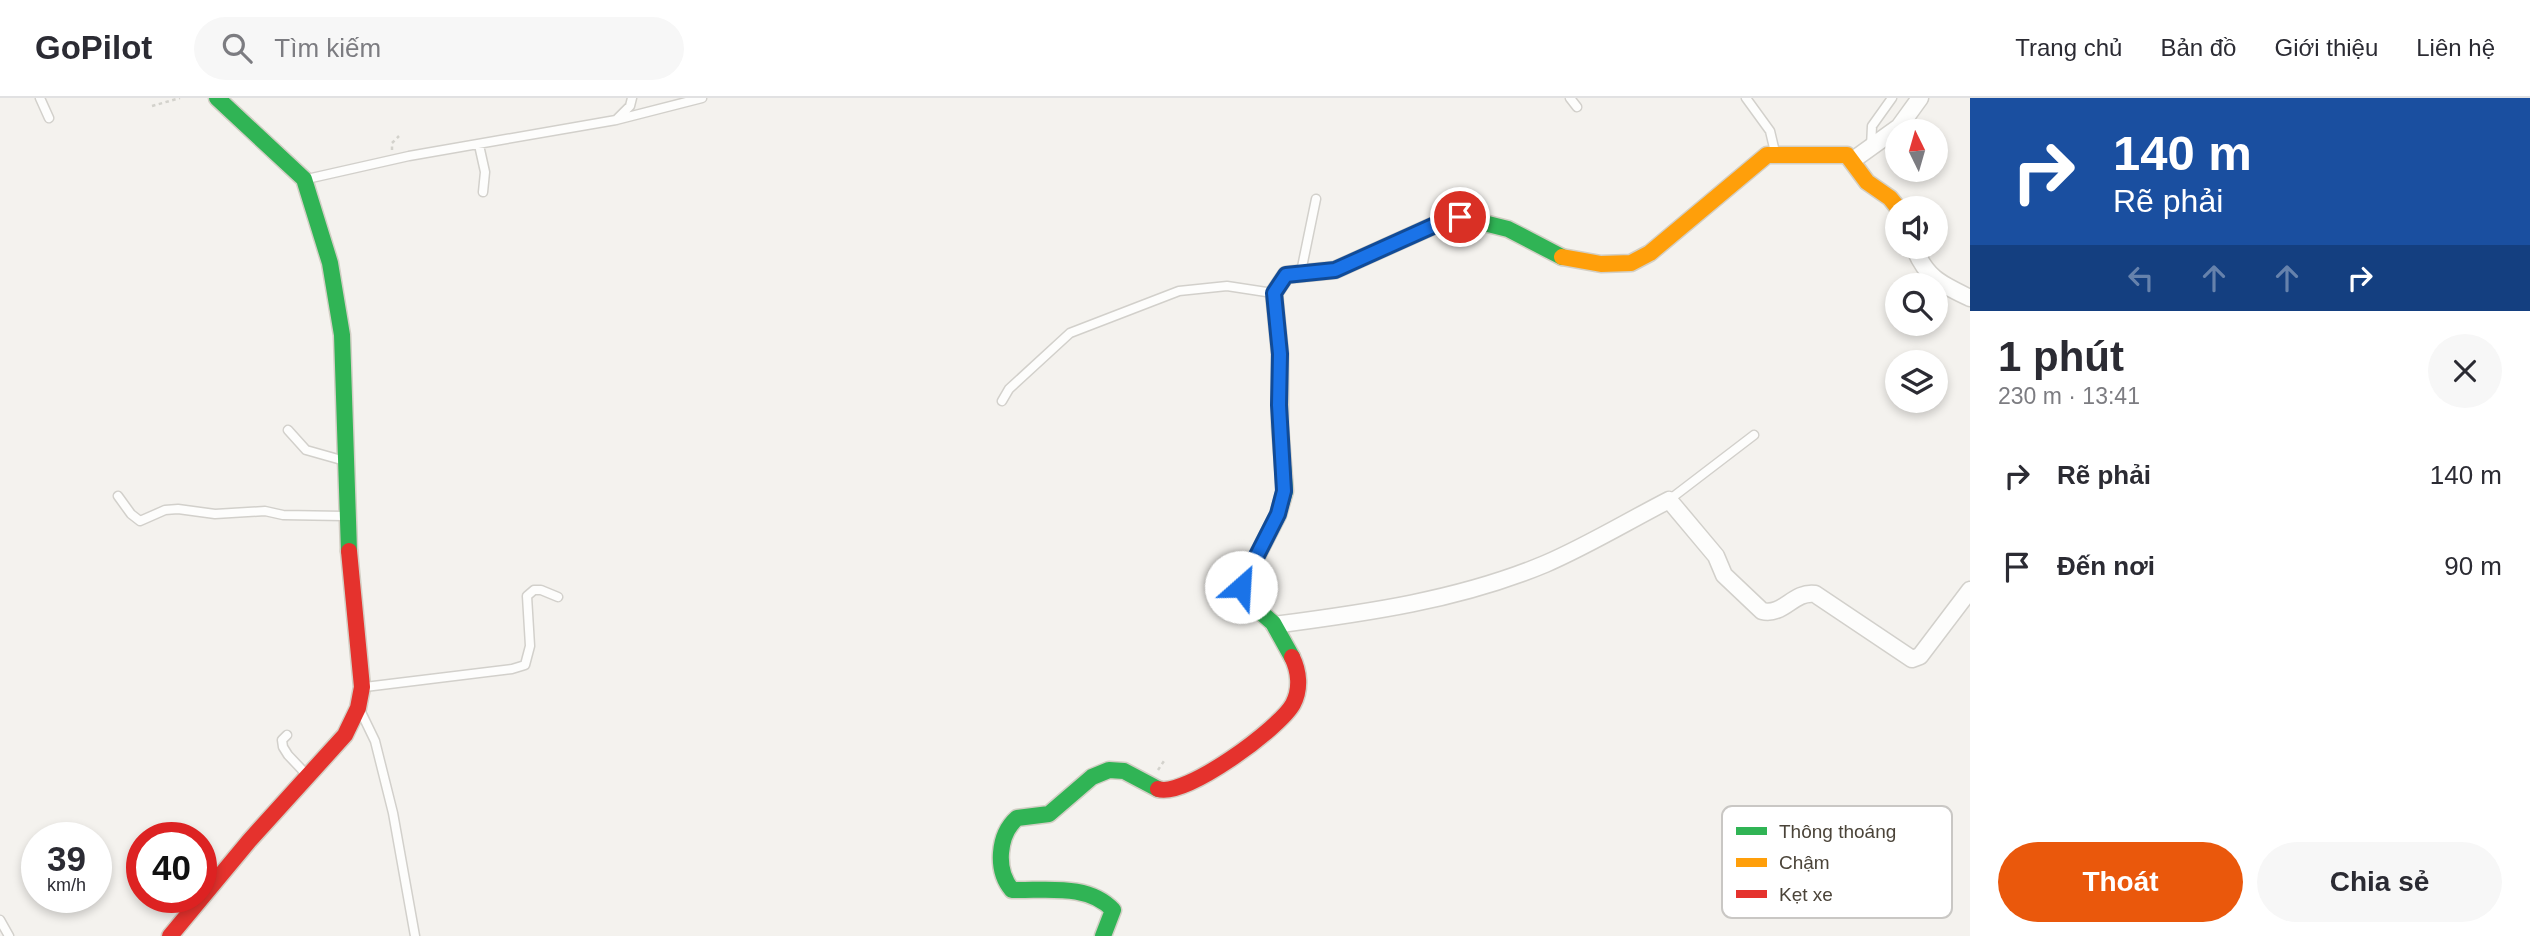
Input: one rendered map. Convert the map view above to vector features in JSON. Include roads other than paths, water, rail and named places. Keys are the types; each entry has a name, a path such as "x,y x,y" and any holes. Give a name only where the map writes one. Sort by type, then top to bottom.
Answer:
{"street":[{"path":"170,936 249,841 345,735 358,708 362,687 347,516 342,335 336,291 304,179 217,98"},
{"path":"1853,160 1899,127 1920,98"},
{"path":"1103,936 1113,910 1096,896 1071,891 1012,890 1007,887 1002,877 1000,860 1008,827 1021,816 1050,813 1093,777 1108,770 1131,773 1155,789 1171,790 1264,735 1293,706 1300,693 1293,656 1274,625 1246,600 1241,587 1278,514 1284,491 1279,405 1280,354 1274,293 1286,275 1335,270 1435,225 1460,217 1489,222 1507,229 1566,259 1601,264 1631,263 1650,253 1767,155 1847,155 1867,182 1887,196"},
{"path":"1919,259 1923,268 1933,278 1970,298"},
{"path":"1274,625 1377,612 1472,588 1545,564 1669,500 1716,556 1724,575 1762,611 1778,611 1798,596 1815,594 1912,659 1920,656 1970,590"}],"lane":[{"path":"40,98 49,118"},
{"path":"616,120 630,106 632,98"},
{"path":"304,179 409,156 616,120 702,98"},
{"path":"1570,98 1577,107"},
{"path":"1746,98 1770,131 1775,155"},
{"path":"1871,147 1871,129 1892,98"},
{"path":"479,145 485,172 483,192"},
{"path":"1301,272 1316,199"},
{"path":"1002,401 1009,389 1070,333 1179,291 1227,286 1274,293"},
{"path":"288,430 306,450 345,461"},
{"path":"1669,500 1754,435"},
{"path":"118,496 131,514 140,521 165,510 178,509 215,514 265,511 283,515 347,516"},
{"path":"362,687 512,669 525,665 530,646 527,596 534,590 541,590 558,597"},
{"path":"358,708 367,720 375,741 390,801 415,936"},
{"path":"287,735 282,740 283,747 308,776"},
{"path":"0,920 9,936"}]}
